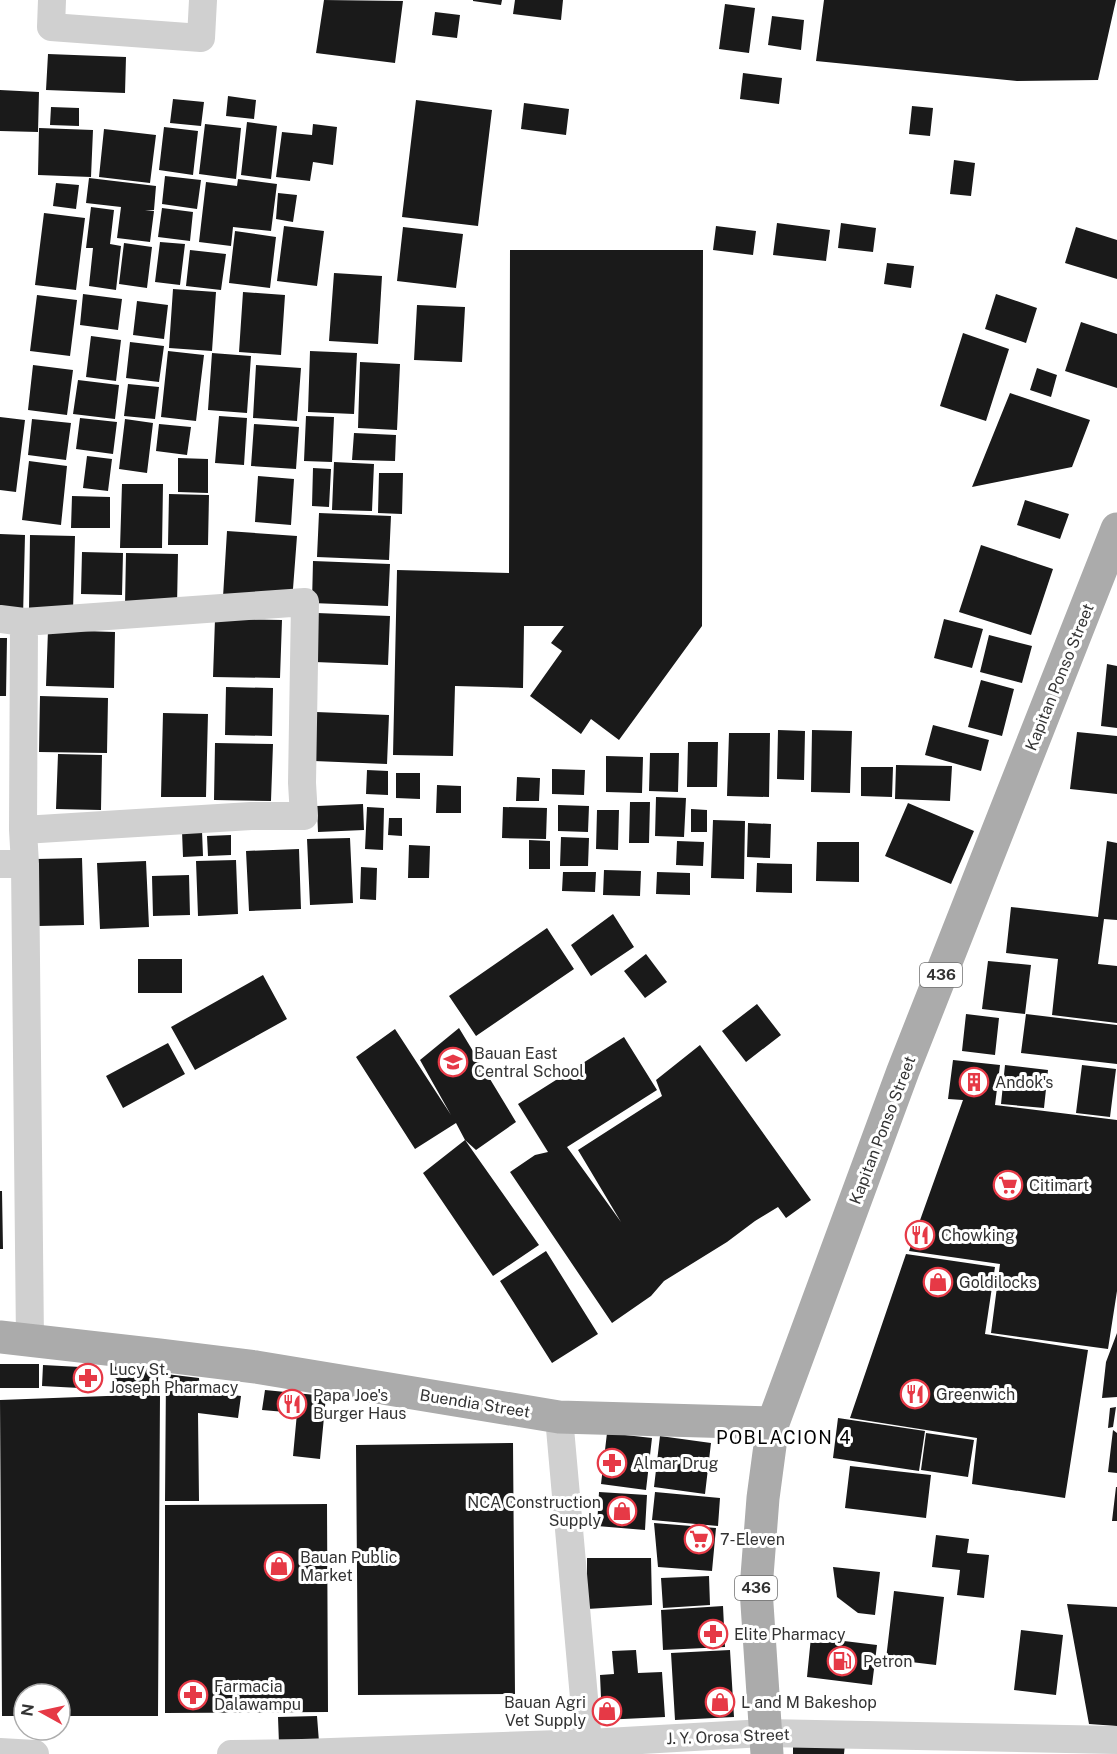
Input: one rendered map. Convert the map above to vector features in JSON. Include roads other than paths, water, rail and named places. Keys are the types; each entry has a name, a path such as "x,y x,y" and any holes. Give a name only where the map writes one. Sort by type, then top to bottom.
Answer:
{"main road":[{"name":"Kapitan Ponso Street","path":"766,1744 756,1589 772,1423 903,1071 1117,529"},
{"name":"Buendia Street","path":"15,1339 256,1367 559,1417 772,1423"}],"street":[{"path":"51,0 51,27 201,38 203,0"},
{"path":"15,1339 12,864 23,831 12,620 305,602 302,783 304,816 250,816 23,831"},
{"path":"559,1417 589,1749"},
{"name":"J. Y. Orosa Street","path":"231,1754 1117,1740"},
{"path":"0,1752 35,1754"}],"place":[{"name":"Bauan East Central School","path":"453,1062"},
{"name":"Andok's","path":"974,1082"},
{"name":"Citimart","path":"1008,1185"},
{"name":"Chowking","path":"920,1235"},
{"name":"Goldilocks","path":"938,1282"},
{"name":"Lucy St. Joseph Pharmacy","path":"88,1378"},
{"name":"Greenwich","path":"915,1394"},
{"name":"Papa Joe's Burger Haus","path":"292,1404"},
{"name":"Almar Drug","path":"612,1463"},
{"name":"NCA Construction Supply","path":"622,1511"},
{"name":"7-Eleven","path":"699,1539"},
{"name":"Bauan Public Market","path":"279,1566"},
{"name":"Elite Pharmacy","path":"713,1634"},
{"name":"Petron","path":"842,1661"},
{"name":"Farmacia Dalawampu","path":"193,1695"},
{"name":"L and M Bakeshop","path":"720,1702"},
{"name":"Bauan Agri Vet Supply","path":"607,1711"}],"district":[{"name":"POBLACION 4","path":"784,1438"}]}
